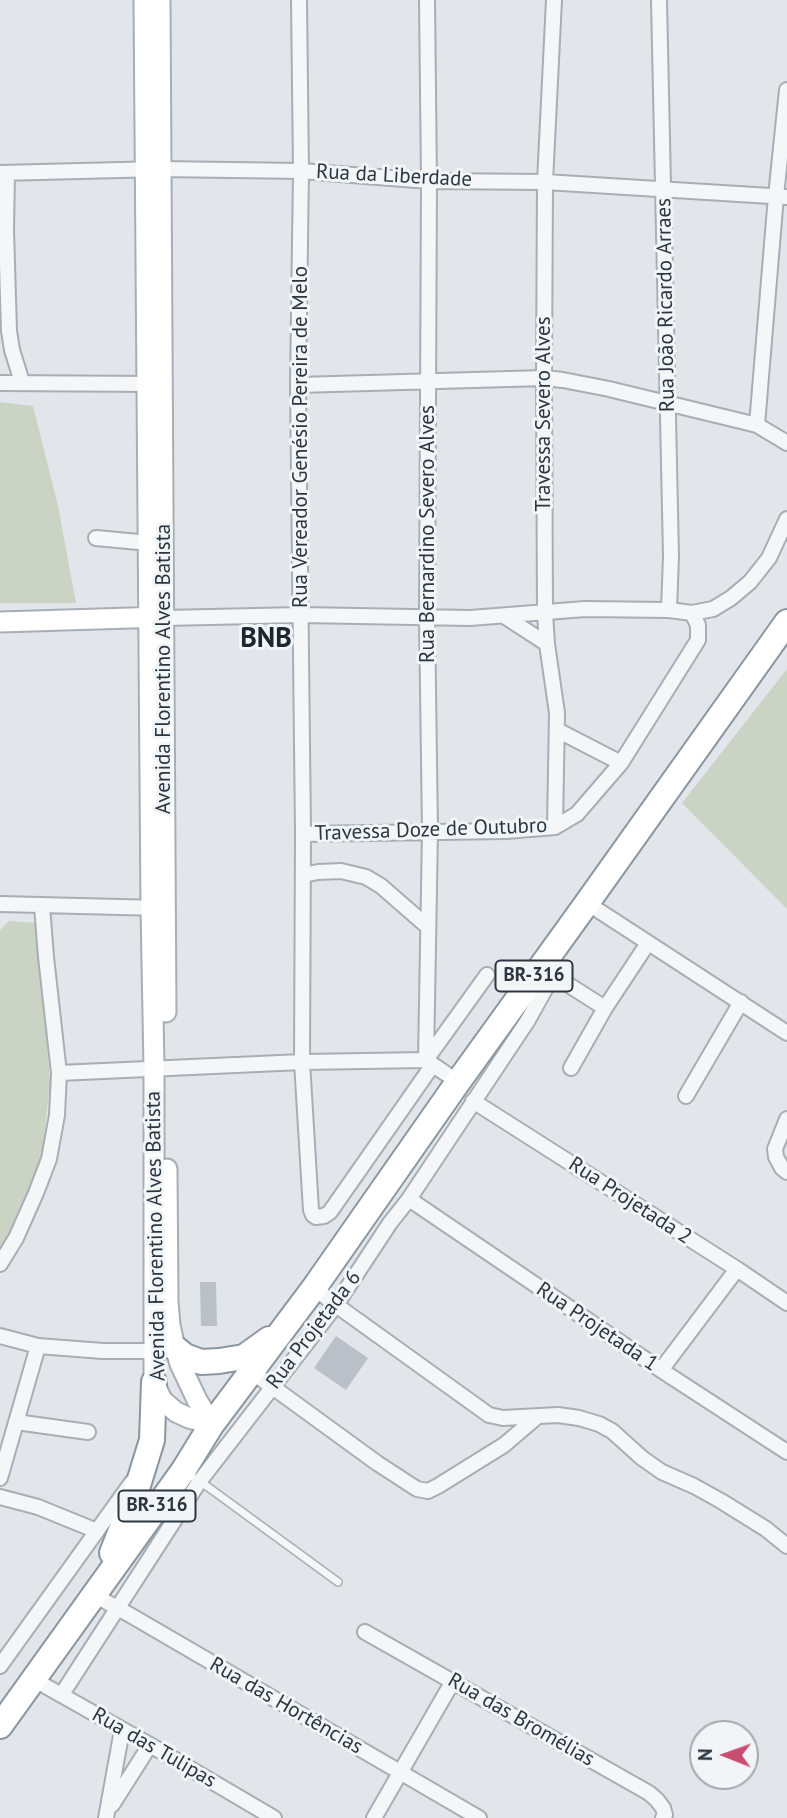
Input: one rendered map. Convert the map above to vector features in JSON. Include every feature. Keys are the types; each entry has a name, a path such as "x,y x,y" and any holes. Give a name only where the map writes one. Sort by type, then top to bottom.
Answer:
{"highway":[{"name":"BR-316","path":"0,1726 97,1591 191,1476 212,1424 314,1288 458,1082 547,971 587,903 787,622"},
{"path":"164,1350 201,1362 219,1362 244,1357 281,1331"},
{"path":"97,1591 135,1494 152,1440 154,1382"}],"main road":[{"name":"Avenida Florentino Alves Batista","path":"144,0 153,170 161,1302 164,1350 154,1382 162,1400 176,1412 212,1424"},
{"name":"Avenida Florentino Alves Batista","path":"153,170 160,0"},
{"name":"Avenida Florentino Alves Batista","path":"155,384 149,543 157,617"},
{"path":"0,622 157,617"},
{"name":"Avenida Florentino Alves Batista","path":"164,1350 185,1376 212,1424"}],"street":[{"name":"Rua Vereador Genésio Pereira de Melo","path":"299,0 302,1062 313,1215 324,1216 330,1212 429,1063"},
{"name":"Rua Bernardino Severo Alves","path":"426,0 429,181 429,1063"},
{"name":"Travessa Severo Alves","path":"554,0 545,182 544,378 545,613 557,713 555,827"},
{"name":"Rua João Ricardo Arraes","path":"659,0 671,556 669,610"},
{"path":"757,425 781,196 787,90"},
{"name":"Rua da Liberdade","path":"4,173 301,171 429,181 545,182 781,196"},
{"path":"4,173 9,331 22,382"},
{"path":"298,385 544,378 609,389 757,425 787,443"},
{"path":"0,383 155,384"},
{"path":"157,617 301,615 470,618 585,609 669,610 692,613 713,609 732,598 750,582 769,558 787,519"},
{"path":"96,538 149,543"},
{"name":"Travessa Doze de Outubro","path":"303,834 506,831 555,827 577,814 621,764 698,640 698,625 692,613"},
{"path":"504,616 547,644"},
{"path":"557,730 621,764"},
{"name":"Travessa Doze de Outubro","path":"303,875 341,871 366,877 381,886 428,927"},
{"path":"587,903 787,1033"},
{"path":"0,904 158,908"},
{"path":"0,1264 16,1238 36,1193 49,1159 57,1115 59,1073 43,906"},
{"path":"571,1068 605,1008 648,943"},
{"path":"547,971 605,1008"},
{"name":"Rua Projetada 6","path":"62,1694 118,1608 191,1476 272,1387 336,1305 528,1020 547,971"},
{"path":"429,1063 487,975"},
{"path":"686,1096 741,1002"},
{"path":"59,1073 302,1062 429,1063 458,1082"},
{"name":"Rua Projetada 2","path":"473,1101 787,1303"},
{"path":"787,1119 775,1149 776,1157 787,1172"},
{"name":"Rua Projetada 1","path":"409,1199 787,1452"},
{"path":"661,1370 737,1269"},
{"path":"314,1288 489,1415 503,1418 558,1415 599,1423 662,1472 721,1501 766,1529 787,1546"},
{"path":"0,1336 38,1346 103,1351 164,1350"},
{"path":"0,1478 38,1346"},
{"path":"252,1372 377,1464 417,1489 428,1490 438,1486 504,1445 538,1416"},
{"path":"16,1422 88,1432"},
{"path":"0,1666 145,1463"},
{"path":"0,1497 38,1507 97,1531"},
{"name":"Rua das Hortências","path":"97,1591 118,1608 479,1818"},
{"name":"Rua das Bromélias","path":"365,1632 649,1793 663,1808 663,1818"},
{"name":"Rua das Tulipas","path":"33,1679 274,1818"},
{"path":"374,1818 453,1681"},
{"path":"106,1815 122,1730"},
{"path":"106,1815 150,1745"}],"lane":[{"path":"191,1476 338,1582"}],"green space":[{"path":"0,402 33,406 58,506 76,603 0,603"},
{"path":"787,669 787,909 682,803"},
{"path":"9,921 37,923 50,1081 42,1158 0,1247 0,930"}],"building":[{"path":"200,1282 216,1282 217,1326 201,1326"},
{"path":"336,1336 368,1358 346,1390 314,1368"}],"district":[{"name":"BNB","path":"266,639"}]}
